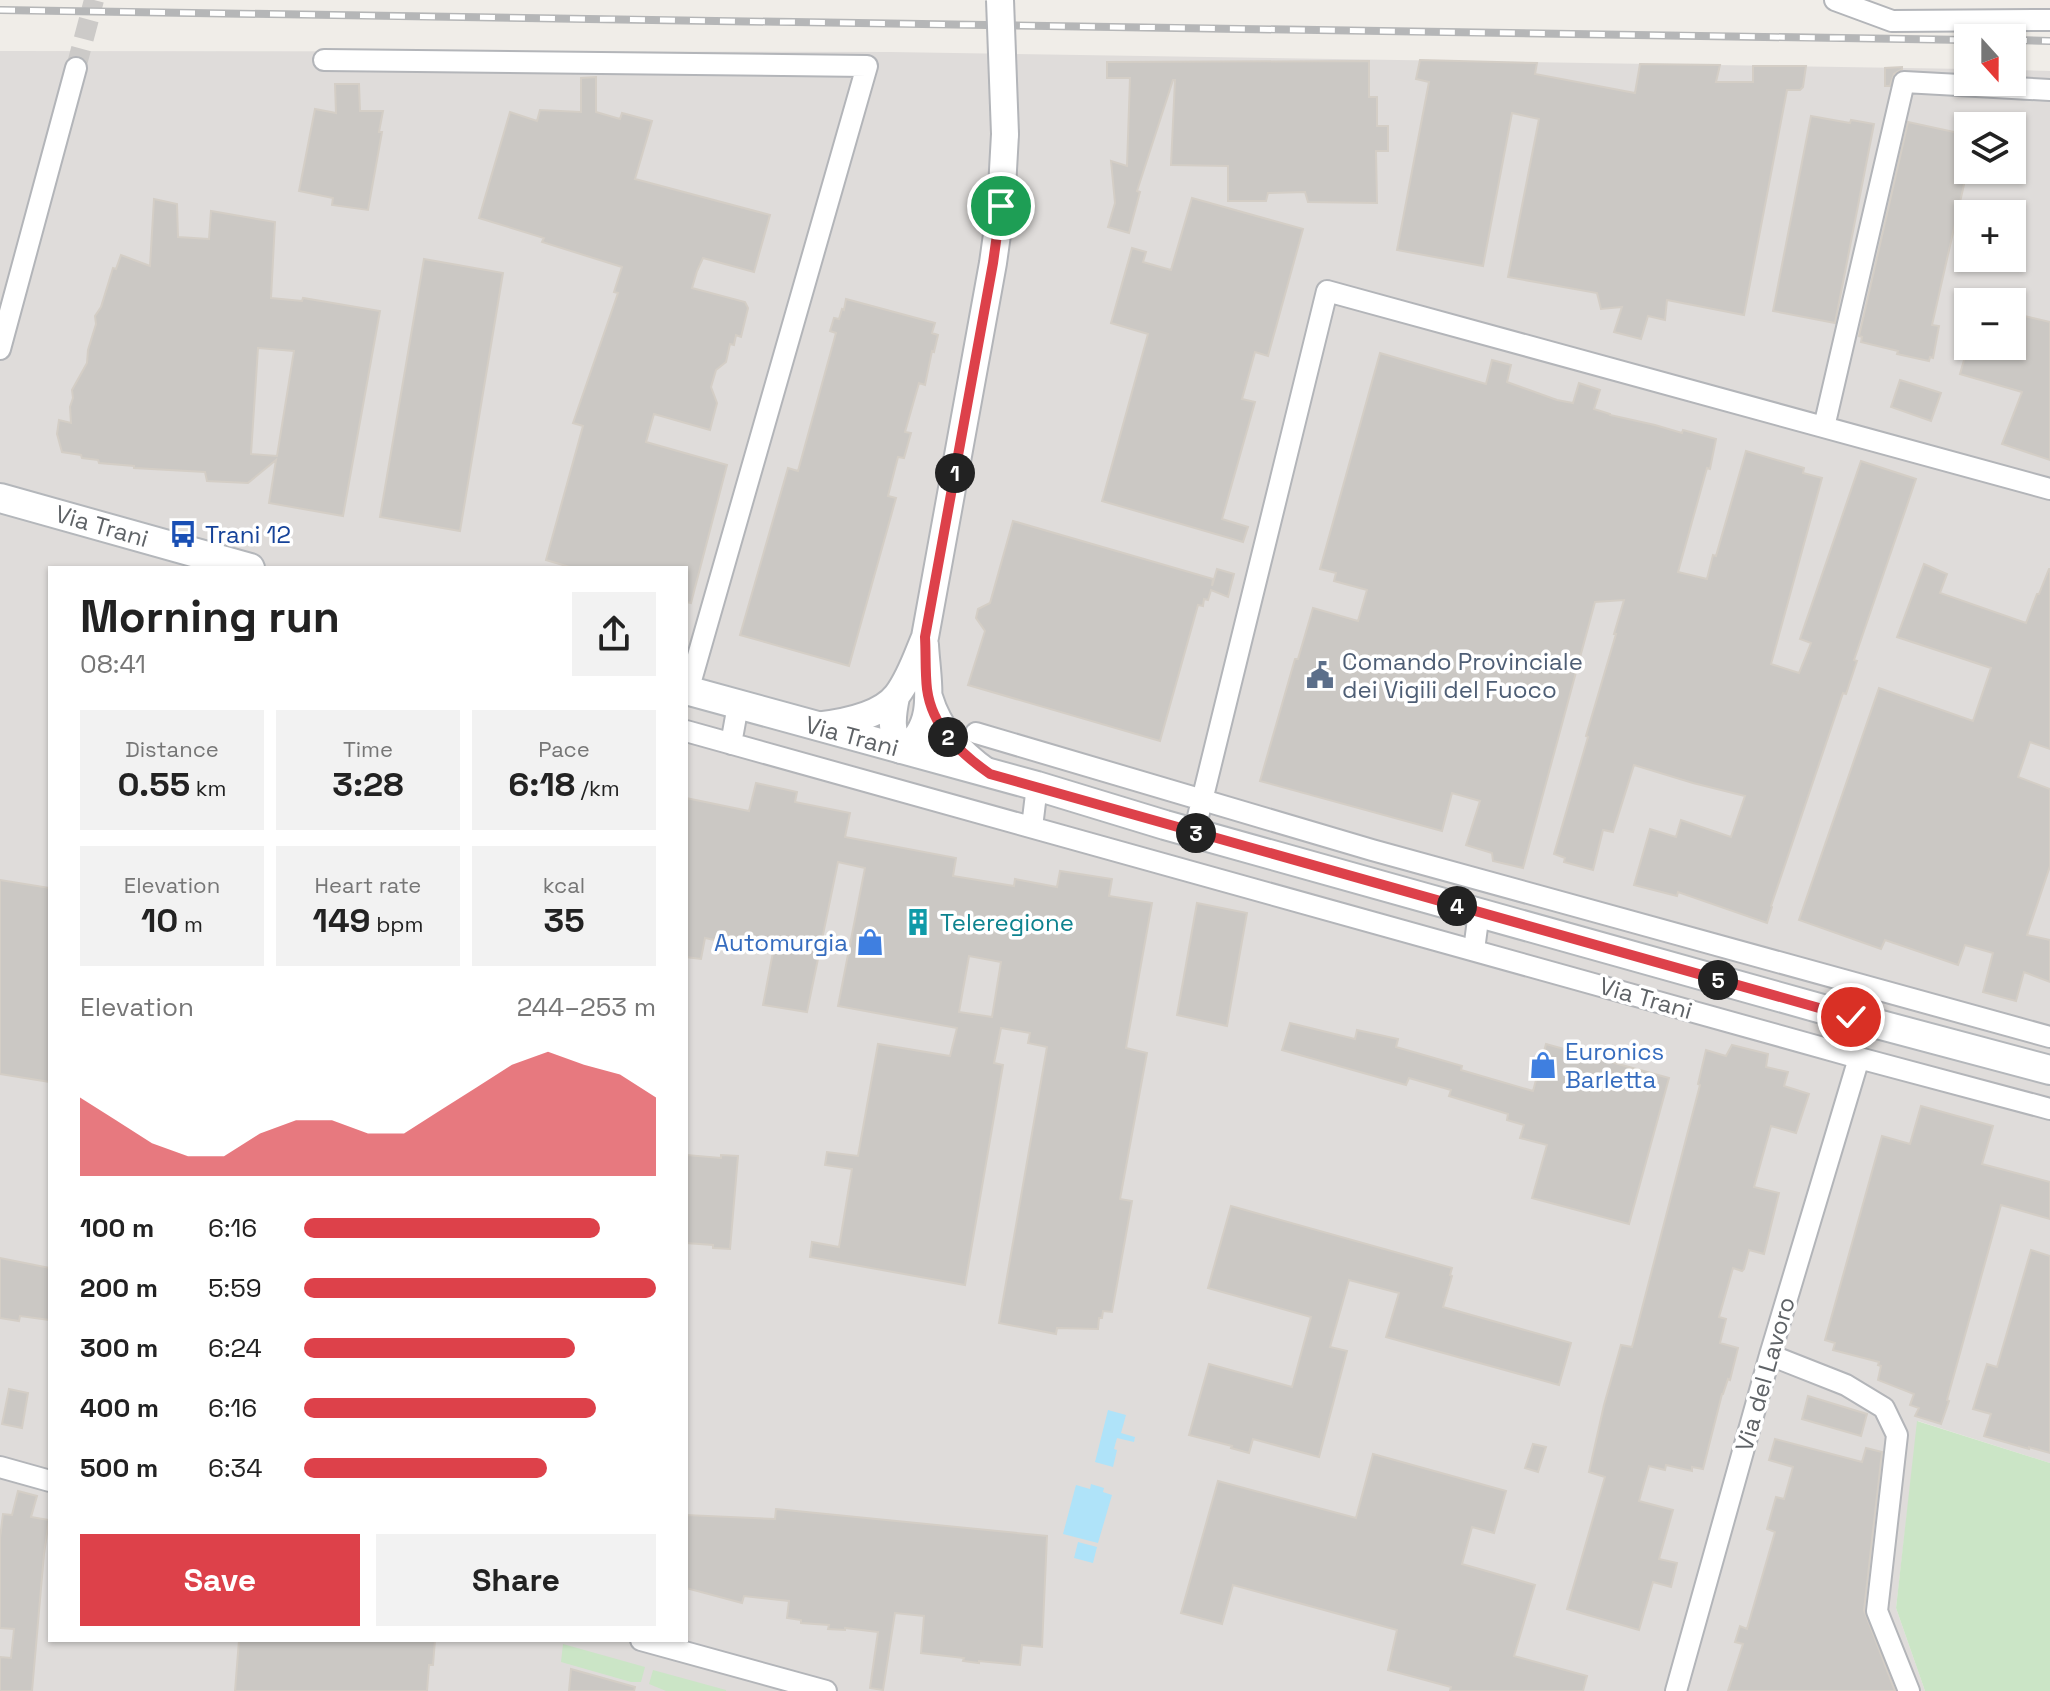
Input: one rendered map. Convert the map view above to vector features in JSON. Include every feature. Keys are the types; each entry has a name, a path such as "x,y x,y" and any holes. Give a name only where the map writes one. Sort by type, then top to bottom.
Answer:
{"main road":[{"name":"Via Trani","path":"0,498 243,566"},
{"name":"Via Trani","path":"688,691 2050,1070"}],"street":[{"path":"925,637 896,697 892,726 901,750 914,740 924,725 927,712 925,637 994,252 1003,182 1005,134 1000,0"},
{"path":"1835,0 1892,21 2050,20"},
{"path":"324,60 867,66 688,688"},
{"path":"0,349 76,68"},
{"path":"1824,427 1904,82 2050,90"},
{"path":"1194,833 1327,291 2050,489"},
{"path":"927,689 944,731 958,749 990,774"},
{"path":"812,726 868,714 896,697"},
{"path":"731,744 738,705"},
{"name":"Via Trani","path":"688,732 2050,1109"},
{"path":"976,733 1372,850 2050,1037"},
{"path":"1032,827 1037,786"},
{"path":"1543,930 1548,898"},
{"path":"1474,950 1479,912"},
{"name":"Via del Lavoro","path":"1676,1691 1770,1355 1859,1058"},
{"path":"1770,1355 1846,1385 1884,1408 1897,1435 1877,1611 1909,1691"},
{"path":"0,1467 48,1480"},
{"path":"648,1642 826,1691"}],"shaded area":[{"path":"0,51 890,52 1954,69 1954,96 2026,96 2026,70 2050,71 2050,1463 1918,1421 1896,1608 1925,1691 0,1691"}],"green space":[{"path":"1917,1421 2050,1463 2050,1691 1925,1691 1896,1608"},
{"path":"563,1644 645,1667 641,1682 631,1682 561,1662"},
{"path":"653,1670 726,1691 666,1691 649,1684"}],"water":[{"path":"1108,1410 1126,1415 1121,1433 1135,1437 1134,1442 1117,1438 1113,1467 1095,1462"},
{"path":"1091,1484 1104,1488 1103,1492 1112,1495 1098,1543 1063,1534 1076,1485 1090,1489"},
{"path":"1078,1542 1097,1547 1093,1563 1074,1558"}],"building":[{"path":"1420,60 1537,63 1535,74 1635,93 1640,64 1720,65 1716,82 1753,82 1753,66 1806,66 1803,87 1787,90 1744,315 1667,300 1665,320 1648,316 1641,339 1614,332 1622,307 1601,309 1597,293 1508,277 1539,119 1512,113 1483,266 1397,250 1429,82 1416,79"},
{"path":"1369,61 1369,97 1377,97 1377,126 1388,126 1388,151 1376,151 1377,203 1308,202 1305,192 1268,193 1266,201 1228,201 1228,166 1171,165 1173,80 1137,191 1140,192 1129,233 1108,227 1115,203 1111,161 1127,166 1130,78 1107,78 1107,62"},
{"path":"1902,67 1894,74 1890,86 1885,86 1885,68"},
{"path":"596,77 596,112 620,119 622,113 652,121 635,179 770,215 754,272 703,258 692,288 745,302 748,308 741,337 736,335 734,345 730,344 726,362 716,370 711,387 717,403 710,430 654,414 646,442 727,465 691,603 688,602 688,566 566,566 546,560 583,426 573,423 618,293 614,292 622,267 479,218 510,112 537,121 540,110 581,112 581,78"},
{"path":"335,84 359,84 360,111 383,111 368,210 332,205 333,198 299,191 315,109 336,113"},
{"path":"1811,116 1874,124 1835,323 1773,311"},
{"path":"1908,122 1954,132 1954,184 1964,184 1960,200 1954,200 1954,228 1932,325 1939,326 1933,358 1930,357 1929,361 1897,354 1898,351 1861,342 1862,337 1859,336"},
{"path":"1192,198 1303,229 1268,356 1255,352 1242,399 1255,402 1222,519 1248,527 1243,542 1102,501 1148,334 1111,323 1132,248 1146,252 1143,262 1171,270"},
{"path":"154,199 177,204 178,237 209,239 211,211 275,222 271,298 302,301 303,298 380,311 343,516 269,503 276,460 248,483 207,481 205,472 99,463 98,460 62,452 57,434 59,420 71,423 72,390 87,363 95,316 101,307 113,268 116,269 121,255 150,266","holes":["258,348 294,351 277,456 251,454"]},
{"path":"424,259 503,273 460,531 380,517"},
{"path":"846,299 935,323 932,333 938,335 925,385 919,383 905,432 911,433 904,458 898,457 888,496 896,498 849,666 740,635 788,468 798,471 836,333 830,331 834,318 839,319 844,310"},
{"path":"2026,316 2050,322 2050,460 2002,444 2022,392 1960,374 1964,360 2026,360"},
{"path":"1380,353 1486,384 1492,360 1511,365 1507,382 1557,400 1573,403 1579,383 1600,390 1594,409 1716,439 1710,469 1707,468 1678,572 1707,579 1746,451 1804,468 1803,473 1822,478 1771,664 1799,673 1811,643 1800,639 1861,461 1916,479 1767,923 1678,892 1677,896 1634,885 1650,829 1676,837 1681,820 1731,837 1745,796 1634,765 1613,832 1603,830 1593,870 1564,862 1565,858 1554,854 1624,600 1595,602 1523,868 1493,861 1492,853 1466,845 1480,801 1452,793 1442,831 1260,781 1313,608 1358,621 1367,590 1334,581 1336,573 1320,569"},
{"path":"1900,380 1941,393 1931,421 1891,407"},
{"path":"1013,521 1213,579 1212,586 1217,569 1234,574 1228,597 1211,590 1203,606 1198,605 1160,741 968,685 985,631 976,618 978,609 990,603"},
{"path":"1924,564 1947,574 1940,593 2026,623 2050,569 2050,749 2030,742 2018,777 2050,789 2050,866 2027,935 2050,940 2050,982 2024,972 2016,1001 1983,992 1993,953 1965,945 1958,965 1885,940 1881,949 1799,920 1879,688 1973,721 1991,668 1897,637"},
{"path":"756,783 797,792 795,802 850,813 845,837 956,858 953,876 1014,886 1015,879 1057,887 1060,871 1112,879 1109,896 1152,903 1126,1048 1147,1053 1120,1199 1132,1201 1112,1312 1103,1311 1098,1329 1057,1328 1056,1334 999,1323 1047,1047 1028,1043 1030,1033 1001,1028 994,1063 1003,1065 965,1285 810,1257 812,1242 839,1247 852,1169 825,1165 827,1152 858,1156 878,1044 950,1056 957,1028 838,1006 865,868 838,862 807,1012 763,1005 773,952 705,938 701,959 688,957 688,798 749,811","holes":["969,956 1001,962 992,1017 959,1012"]},
{"path":"0,880 48,888 48,1082 0,1074"},
{"path":"1197,903 1247,913 1227,1026 1177,1015"},
{"path":"1290,1023 1355,1039 1357,1030 1398,1039 1396,1047 1533,1091 1546,1044 1669,1078 1629,1224 1532,1198 1547,1145 1520,1138 1524,1125 1507,1120 1508,1114 1449,1096 1451,1090 1409,1078 1406,1085 1282,1050"},
{"path":"1732,1045 1768,1054 1766,1067 1788,1072 1784,1086 1809,1094 1796,1133 1771,1126 1754,1187 1779,1193 1764,1254 1749,1250 1744,1269 1733,1268 1719,1317 1726,1319 1720,1343 1738,1348 1730,1380 1722,1394 1703,1469 1692,1467 1692,1471 1666,1465 1665,1470 1649,1466 1639,1501 1673,1510 1659,1559 1677,1563 1671,1587 1653,1582 1639,1630 1567,1609 1605,1477 1589,1472 1604,1405 1621,1345 1632,1347 1700,1085 1706,1050 1726,1056"},
{"path":"1921,1106 1993,1126 1982,1164 2050,1182 2050,1219 2001,1205 1941,1424 1915,1416 1919,1408 1910,1405 1914,1394 1878,1380 1879,1362 1833,1350 1835,1343 1825,1340 1882,1136 1910,1144"},
{"path":"688,1155 738,1156 730,1249 713,1248 713,1245 688,1243"},
{"path":"1231,1206 1452,1268 1443,1307 1571,1343 1559,1385 1386,1337 1399,1293 1349,1280 1330,1347 1347,1351 1319,1457 1253,1439 1249,1453 1189,1435 1209,1364 1292,1387 1311,1317 1208,1288"},
{"path":"2031,1250 2050,1256 2050,1453 1984,1436 1991,1414 1973,1409 1987,1364 1997,1367"},
{"path":"0,1258 48,1268 48,1320 20,1316 19,1321 0,1318"},
{"path":"9,1389 28,1393 22,1428 2,1424"},
{"path":"1808,1396 1867,1414 1861,1436 1802,1419"},
{"path":"1775,1439 1862,1462 1866,1448 1882,1452 1864,1610 1895,1691 1728,1691 1743,1644 1735,1642 1740,1626 1747,1629 1775,1532 1767,1529 1776,1497 1784,1499 1793,1467 1769,1460"},
{"path":"1533,1444 1546,1447 1538,1472 1525,1468"},
{"path":"1373,1454 1506,1491 1494,1533 1472,1527 1462,1564 1535,1585 1514,1656 1587,1676 1583,1691 1450,1691 1451,1687 1388,1670 1397,1630 1233,1585 1222,1624 1181,1613 1218,1481 1356,1518"},
{"path":"18,1491 37,1496 31,1517 48,1520 32,1691 0,1691 0,1657 11,1658 14,1629 0,1628 0,1538 3,1514 12,1515"},
{"path":"776,1509 1047,1536 1042,1647 1022,1645 1020,1665 979,1663 921,1653 924,1616 895,1613 883,1690 870,1688 878,1632 828,1629 829,1625 801,1623 801,1620 787,1618 789,1601 744,1596 742,1603 688,1589 688,1515 775,1519"},
{"path":"239,1642 435,1642 427,1691 235,1691"},
{"path":"571,1669 635,1687 634,1691 569,1691"}],"tunnel":[{"path":"76,68 94,0"}],"railway":[{"path":"0,10 1954,40"},
{"path":"2026,40 2050,41"}],"place":[{"name":"Trani 12","path":"183,534"},
{"name":"Comando Provinciale dei Vigili del Fuoco","path":"1320,675"},
{"name":"Teleregione","path":"918,922"},
{"name":"Automurgia","path":"870,942"},
{"name":"Euronics Barletta","path":"1543,1065"}],"route":[{"path":"1001,206 925,637 930,700 944,731 958,749 990,774 1851,1017"}]}
